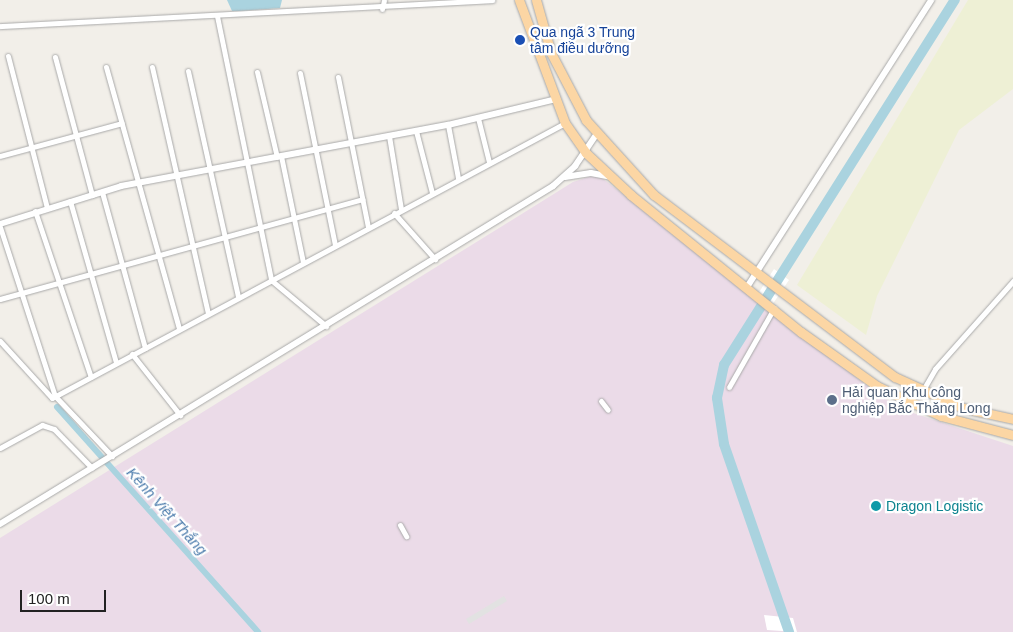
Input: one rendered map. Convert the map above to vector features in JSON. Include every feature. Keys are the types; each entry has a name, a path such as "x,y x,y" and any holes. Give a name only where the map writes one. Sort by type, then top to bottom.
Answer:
{"main road":[{"path":"519,0 565,123 586,153 612,177 747,287 887,392 941,416 1013,435"},
{"path":"536,0 551,52 596,135 654,195 862,356 922,391 963,408 1013,419"},
{"path":"794,323 898,391 947,413 1013,431"}],"street":[{"path":"382,9 384,0"},
{"path":"0,26 382,9 492,0"},
{"path":"747,287 931,0"},
{"path":"217,16 270,280 326,326"},
{"path":"8,56 47,208"},
{"path":"55,57 92,195"},
{"path":"106,67 179,329"},
{"path":"152,67 208,313"},
{"path":"188,71 238,298"},
{"path":"257,72 303,262"},
{"path":"300,73 335,245"},
{"path":"338,77 349,144 368,227"},
{"path":"112,456 56,396 0,226 47,208 138,183 448,125 556,99"},
{"path":"478,118 489,162"},
{"path":"0,156 122,123"},
{"path":"0,341 52,398 458,178 565,123"},
{"path":"448,125 458,178"},
{"path":"416,131 432,192"},
{"path":"0,524 326,326 565,177 586,153 596,135"},
{"path":"389,136 401,209"},
{"path":"565,177 590,173 612,177"},
{"path":"102,192 145,348"},
{"path":"0,299 122,266 158,254 193,247 259,229 327,207 362,199"},
{"path":"70,201 116,363"},
{"path":"35,212 90,377"},
{"path":"394,213 435,259"},
{"path":"922,391 935,369 1013,281"},
{"path":"729,387 772,306"},
{"path":"132,354 180,414"},
{"path":"601,401 608,410"},
{"path":"0,448 42,425 54,429 93,467"},
{"path":"400,525 406,536"}],"shaded area":[{"path":"597,174 880,396 907,411 1013,446 1013,632 0,632 0,538 573,182"},
{"path":"504,596 507,601 469,624 466,619"}],"green space":[{"path":"968,0 1013,0 1013,89 959,130 877,296 866,335 797,285"}],"water":[{"path":"227,0 282,0 280,8 232,11"}],"pier":[{"path":"774,269 789,280 768,311 754,300"},
{"path":"764,615 793,618 797,632 767,630"}],"waterway":[{"path":"789,632 724,444 717,398 724,365 955,0"},
{"name":"Kênh Việt Thắng","path":"57,407 258,632"}],"place":[{"name":"Qua ngã 3 Trung tâm điều dưỡng","path":"520,40"},
{"name":"Hải quan Khu công nghiệp Bắc Thăng Long","path":"832,400"},
{"name":"Dragon Logistic","path":"876,506"}]}
